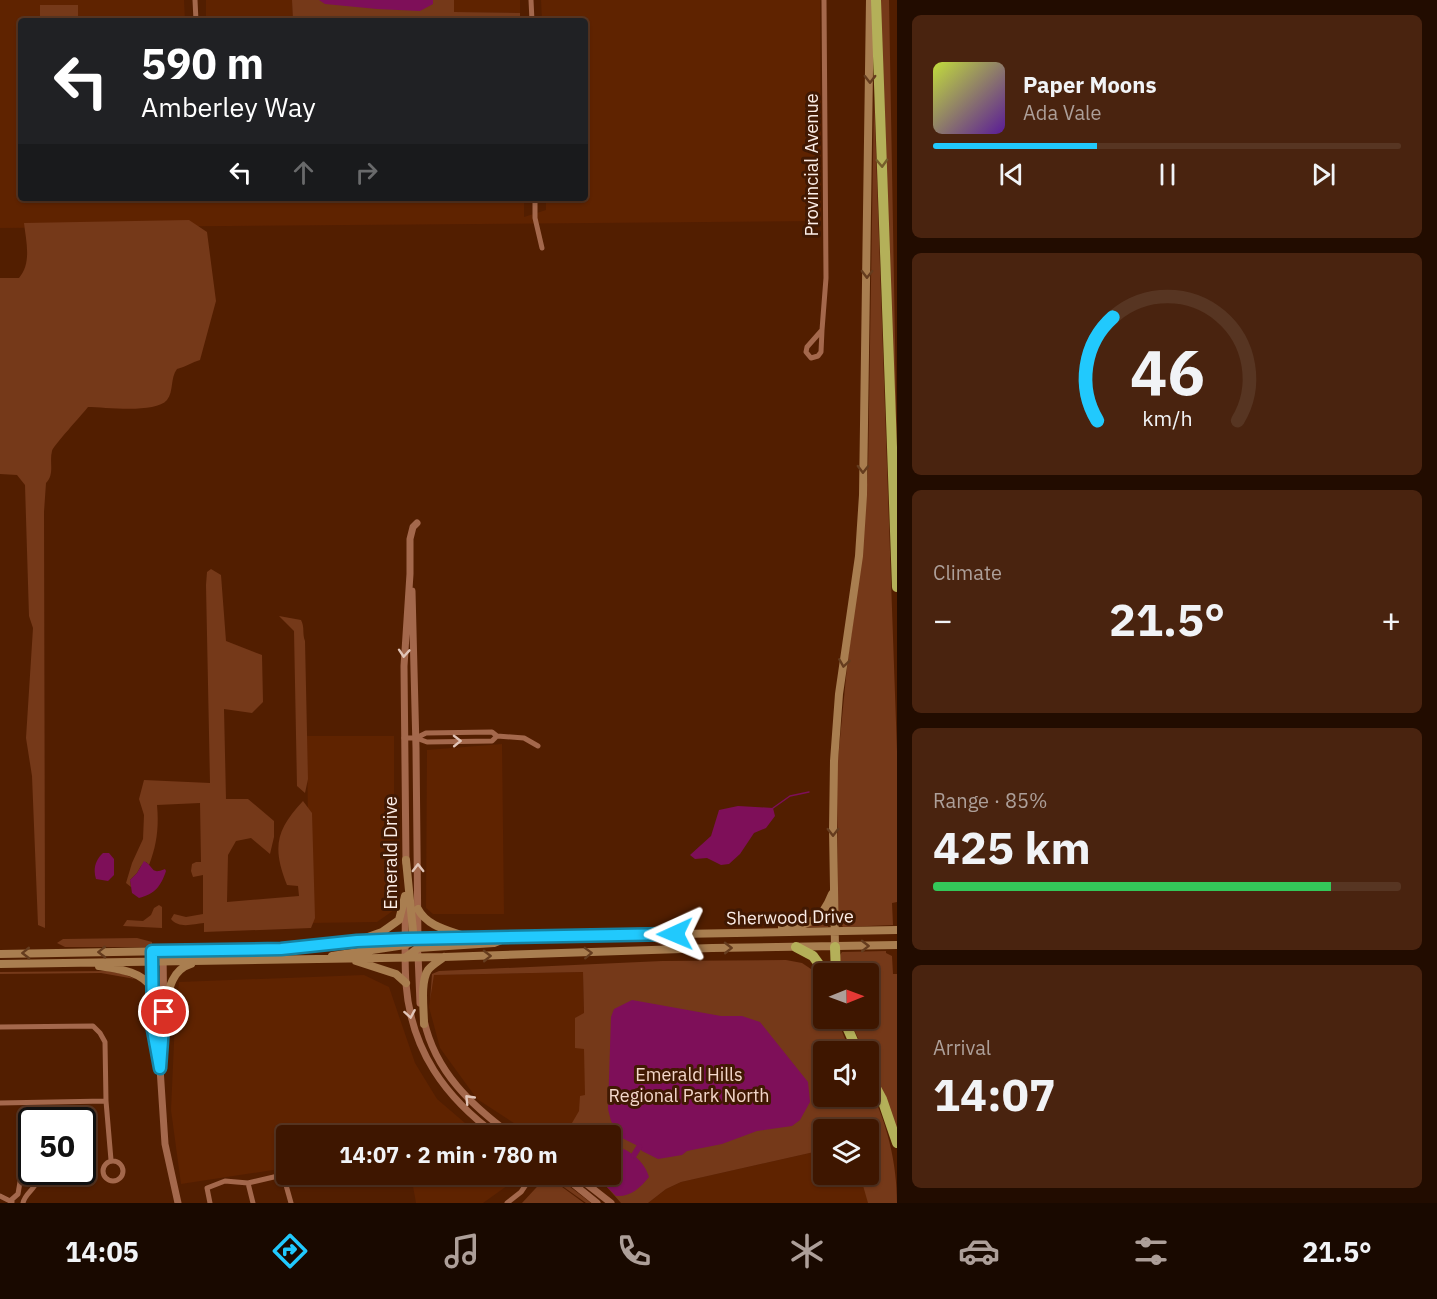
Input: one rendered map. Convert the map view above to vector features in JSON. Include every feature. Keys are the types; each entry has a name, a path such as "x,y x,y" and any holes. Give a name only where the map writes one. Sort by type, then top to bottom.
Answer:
{"highway":[{"path":"876,0 897,586"},
{"path":"835,946 836,963"},
{"path":"796,947 813,956 818,963"},
{"path":"879,1093 897,1143"}],"main road":[{"path":"835,946 834,761 839,694 859,556 863,495 870,0"},
{"path":"406,860 413,945"},
{"path":"750,932 812,922 825,910 834,890"},
{"path":"357,941 382,932 399,920 405,896"},
{"path":"418,909 421,915 432,924 468,938"},
{"name":"Sherwood Drive","path":"0,954 281,949 357,941 413,945 468,938 896,930"},
{"path":"326,959 341,953 413,945 494,943 507,938"},
{"name":"Sherwood Drive","path":"413,945 444,957 896,945"},
{"name":"Sherwood Drive","path":"0,964 405,958 413,945"},
{"path":"424,1024 425,978 428,970 444,957"},
{"path":"346,958 396,974 406,983"},
{"path":"164,1012 172,982 179,969 188,964 205,961"},
{"path":"74,963 132,973 144,978 152,988"}],"street":[{"path":"195,0 196,18"},
{"path":"531,0 532,18"},
{"name":"Provincial Avenue","path":"822,330 807,347 806,352 811,358 818,356 821,352 826,278 824,0"},
{"path":"535,201 535,218 542,248"},
{"name":"Emerald Drive","path":"417,524 413,527 410,539 404,666 405,896 424,1024 435,1053 443,1070 477,1108 499,1125"},
{"name":"Emerald Drive","path":"410,574 413,602 418,909 413,945 405,958 406,983 412,1024 424,1054 439,1079 460,1105 485,1125"},
{"path":"404,738 416,738 426,733 492,732 497,736 524,738 538,746"},
{"path":"152,951 153,1030 160,1068 165,1144 178,1203"},
{"path":"160,1068 164,1012 163,951"},
{"path":"0,1027 93,1026 100,1033 105,1042 106,1101 111,1160"},
{"path":"0,1103 106,1101"},
{"path":"0,1196 12,1202 18,1194 21,1176 28,1172 33,1173 37,1180 36,1185 25,1197 23,1203"},
{"path":"210,1203 207,1188 225,1181 248,1183 278,1176 284,1178 291,1203"},
{"path":"248,1183 253,1203"},
{"path":"507,1203 525,1185"},
{"path":"575,1185 597,1203"},
{"path":"590,1185 611,1203"}],"shaded area":[{"path":"0,0 184,0 185,18 18,18 18,201 524,201 524,217 546,210 546,201 588,201 588,18 542,18 541,0 820,0 821,221 0,228"},
{"path":"206,0 292,0 293,18 206,18"},
{"path":"319,0 433,0 433,4 420,11 325,4"},
{"path":"454,0 520,0 520,13 454,12"},
{"path":"307,736 394,736 394,910 377,922 309,923"},
{"path":"502,744 504,914 433,914 426,908 427,750"},
{"path":"738,806 773,808 775,816 766,828 754,833 740,854 729,864 721,865 707,858 695,859 690,855 711,836 719,810"},
{"path":"103,853 109,853 114,859 114,875 108,881 96,879 95,876 96,862"},
{"path":"144,861 155,871 165,869 166,871 157,889 139,898 132,893 130,880"},
{"path":"583,972 586,1092 576,1125 517,1125 477,1099 440,1048 429,1007 434,975"},
{"path":"364,975 389,987 415,1063 437,1099 467,1125 276,1125 276,1170 181,1184 171,1110 179,982"},
{"path":"632,1000 721,1016 742,1016 760,1022 808,1082 810,1102 800,1120 792,1126 757,1131 722,1144 658,1159 622,1138 621,1125 614,1125 611,1121 608,1109 611,1017 614,1009"},
{"path":"621,1148 639,1160 649,1177 639,1188 626,1195 616,1196 606,1186 621,1185"},
{"path":"813,1152 813,1185 864,1185 869,1203 648,1203 666,1189 681,1182"},
{"path":"413,1185 508,1185 483,1203 416,1203"}],"green space":[{"path":"292,0 454,0 454,12 520,13 520,18 293,18"},
{"path":"878,0 889,0 897,453"},
{"path":"40,5 78,5 78,18 40,18"},
{"path":"874,96 897,751 897,902 892,903 893,925 843,927 838,918 837,769 848,657 862,556 868,470"},
{"path":"189,220 207,232 216,301 200,360 177,369 173,376 169,396 161,404 141,408 88,407 57,443 51,455 51,472 46,483 44,512 45,928 38,925 32,776 26,738 33,628 29,616 25,485 17,475 0,474 0,278 19,278 26,266 24,223"},
{"path":"211,569 221,575 226,641 262,655 263,702 252,713 224,709 226,799 248,799 274,821 274,837 270,854 251,838 236,841 228,855 227,902 299,896 298,886 287,885 278,849 282,830 303,801 312,813 315,918 311,928 204,932 204,923 182,925 171,919 174,914 186,917 203,914 203,875 193,877 191,871 192,864 201,862 200,803 157,805 157,835 149,865 146,862 141,866 130,880 131,887 126,883 143,839 144,815 139,799 144,780 210,783 206,585 207,572"},
{"path":"279,616 301,620 303,626 308,779 305,793 297,786 294,631"},
{"path":"159,905 162,907 162,928 123,926 127,920 143,921"},
{"path":"827,913 828,927 801,927 818,922"},
{"path":"137,938 152,942 152,947 65,947 57,943 63,939"},
{"path":"886,951 892,956 893,974 897,974 897,1136 879,1088 879,1041 859,1041 854,1029 879,1029 879,963 840,963 842,952"},
{"name":"Emerald Hills Regional Park North","path":"786,960 802,963 813,970 813,1029 841,1029 846,1041 813,1041 813,1107 878,1107 890,1143 897,1203 868,1203 863,1185 879,1185 879,1119 813,1119 813,1152 681,1182 666,1189 648,1203 621,1203 604,1185 621,1185 621,1125 571,1125 579,1111 580,1096 585,1095 584,1049 575,1048 575,1018 584,1013 583,972 434,975 430,1001 432,974 439,971 662,961"},
{"path":"107,971 135,979 101,973 0,974 0,972"},
{"path":"539,1185 559,1185 584,1203 522,1203"},
{"path":"561,1185 568,1185 591,1203 586,1203"}],"waterway":[{"path":"773,808 790,796 809,792"},
{"path":"634,1155 639,1147"}],"route":[{"path":"164,1012 160,1068 153,1030 152,951 281,949 357,941 405,939 675,934"}]}
